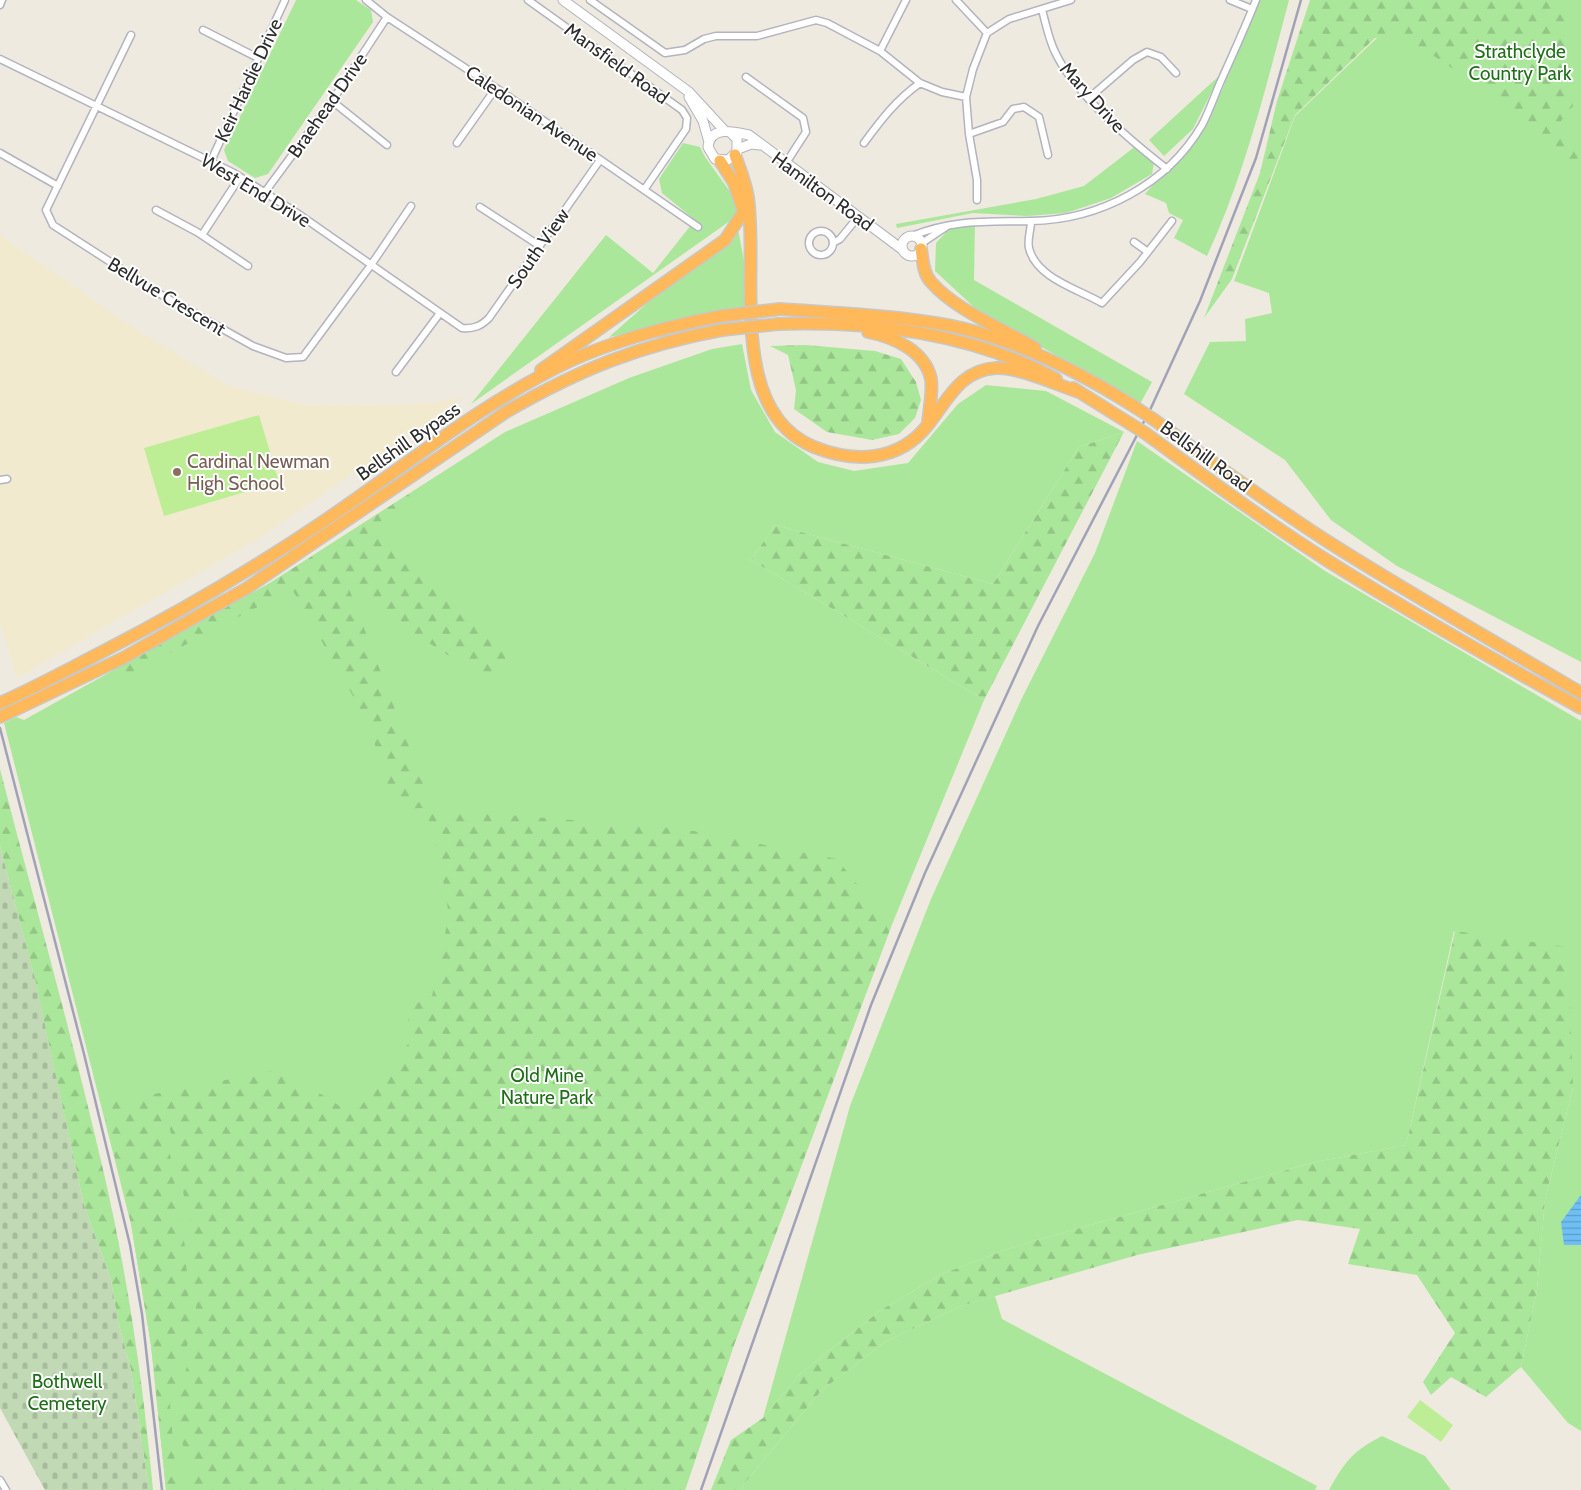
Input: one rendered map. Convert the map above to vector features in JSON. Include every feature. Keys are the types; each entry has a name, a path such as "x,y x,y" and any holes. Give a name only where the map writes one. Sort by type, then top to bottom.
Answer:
{"highway":[{"path":"736,152 748,197 754,366 765,398 787,429 809,445 831,454 870,458 890,454 908,445 927,427 947,396 960,382 979,372 994,368 1010,368 1079,392"},
{"path":"720,161 734,183 749,229"},
{"path":"501,399 725,240 744,211"},
{"path":"922,246 924,269 930,282 963,308 1097,383"},
{"name":"Bellshill Bypass","path":"0,702 26,692 240,577 501,399 571,361 609,345 645,333 721,316 780,309"},
{"name":"Bellshill Road","path":"780,309 905,319 949,326 1032,352 1097,383 1153,418 1236,479 1330,543 1435,608 1581,693"},
{"path":"814,323 885,335 917,355 927,368 931,380 927,427"},
{"name":"Bellshill Road","path":"778,324 814,323 888,328 947,338 997,353 1040,371 1079,392 1144,433 1266,520 1329,561 1445,631 1581,708"},
{"name":"Bellshill Bypass","path":"0,718 123,658 247,588 499,417 535,395 610,360 685,337 722,330 778,324"}],"main road":[{"path":"563,0 684,88 700,102 727,132 737,139 736,152 728,160 720,161 709,151 709,142 703,121 684,88"},
{"path":"709,142 715,133 727,132"},
{"name":"Hamilton Road","path":"727,132 749,135 903,250"},
{"name":"Hamilton Road","path":"736,152 752,144 760,144"},
{"path":"911,236 918,238 922,246 917,254 911,255 903,250 903,243 911,236"},
{"name":"Hamilton Road","path":"886,237 911,236"}],"street":[{"path":"0,5 2,0"},
{"name":"Keir Hardie Drive","path":"211,161 285,0"},
{"name":"Caledonian Avenue","path":"366,0 387,17 496,88 698,227"},
{"name":"Mansfield Road","path":"528,0 682,110 687,118 686,129 644,190"},
{"path":"590,0 665,53 685,50 704,39 716,36 757,36 816,20 827,23 880,51 920,84 942,92 966,97"},
{"path":"880,51 906,0"},
{"path":"956,0 987,33"},
{"path":"977,200 977,180 969,134 966,97 973,69 987,33 1009,19 1071,0"},
{"path":"1230,0 1252,9"},
{"path":"911,236 932,228 959,222 982,220 1031,221 1068,216 1105,206 1145,186 1167,169 1202,124 1256,0"},
{"name":"Mary Drive","path":"1042,10 1055,53 1067,72 1089,98 1137,145 1167,169"},
{"name":"Braehead Drive","path":"265,192 332,101 387,17"},
{"path":"203,30 258,58"},
{"name":"Bellvue Crescent","path":"131,35 46,210 53,225 160,294 253,346 286,358 303,357 372,265"},
{"path":"1089,98 1133,60 1147,52 1161,57 1176,73"},
{"name":"West End Drive","path":"0,59 211,161 240,177 265,192 462,328 471,329"},
{"path":"746,76 804,118 806,132 786,163"},
{"path":"864,143 887,111 906,93 920,84"},
{"path":"457,143 496,88"},
{"path":"332,101 387,145"},
{"path":"969,134 1002,122 1013,109 1024,107 1039,118 1048,155"},
{"path":"0,153 58,186"},
{"name":"South View","path":"471,329 483,324 489,318 600,160"},
{"path":"202,235 240,177"},
{"path":"372,265 411,206"},
{"path":"480,207 540,246"},
{"path":"156,210 202,235 248,266"},
{"path":"833,243 840,239 858,217"},
{"path":"1031,221 1028,246 1031,256 1038,266 1054,278 1102,303 1148,252 1172,221"},
{"path":"922,246 947,226"},
{"path":"1134,242 1148,252"},
{"path":"396,372 440,313"},
{"path":"0,1480 6,1490"}],"shaded area":[{"name":"Cardinal Newman High School","path":"0,235 131,326 229,386 308,405 425,404 464,397 258,539 17,678 0,624"}],"green space":[{"path":"296,0 356,0 371,10 373,22 268,174 255,178 228,161 224,150"},
{"path":"1260,0 1289,0 1244,162 1207,256 1174,238 1183,220 1169,213 1166,203 1145,194 1208,123"},
{"name":"Strathclyde Country Park","path":"1310,0 1565,0 1569,30 1567,76 1573,106 1561,121 1581,156 1581,180 1535,135 1464,76 1422,48 1393,36 1375,38 1295,115 1232,279 1204,318 1260,173 1277,101"},
{"path":"1391,0 1581,0 1581,662 1397,566 1331,520 1285,460 1184,394 1210,342 1246,341 1245,319 1272,313 1269,293 1234,281 1295,116 1380,35"},
{"path":"1220,75 1193,129 1164,156 1149,140"},
{"path":"683,143 700,147 705,157 744,211 471,404 606,235 653,273 695,220 662,193 659,179"},
{"path":"1137,145 1154,162 1152,174 1111,198 1066,213 1027,216 973,213 897,228 896,224 1036,199 1084,186"},
{"path":"975,223 974,280 1152,382 1140,404 976,309 935,271 936,243 951,227"},
{"path":"737,224 753,308 609,337"},
{"path":"742,344 751,390 775,432 818,462 854,471 908,463 958,404 986,385 1046,391 1124,432 1079,447 993,584 775,525 751,560 984,700 891,927 734,1345 685,1490 166,1490 151,1345 131,1224 4,723 16,717 24,720 270,583 505,432 629,378 712,349"},
{"path":"806,345 875,351 901,359 916,382 921,400 915,418 899,434 872,440 827,432 794,409 796,390 788,355 770,346"},
{"path":"259,415 279,482 164,516 144,448"},
{"path":"1124,432 984,700 751,560 775,525 993,584 1079,447"},
{"path":"1137,441 1325,571 1581,721 1581,1431 1568,1423 1521,1367 1537,1290 1545,1200 1573,1087 1454,931 1406,1145 1315,1162 1016,1246 942,1274 881,1310 800,1374 763,1418 850,1106 931,899 1022,698 1095,553"},
{"name":"Old Mine Nature Park","path":"440,474 369,531 517,662 500,673 495,685 369,605 355,578 348,586 433,809 683,829 837,859 891,927 734,1345 685,1490 272,1490 274,1485 265,1490 195,1490 175,1416 197,1324 191,1230 167,1115 153,1103 149,1095 281,1069 354,1115 411,1040 406,1004 432,996 449,915 438,851 425,808 396,809 367,721 292,589 126,676 121,666 270,583"},
{"path":"0,769 78,1066 111,1205 133,1326 153,1490 149,1490 131,1370 117,1317 111,1280 84,1205 34,976 0,846"},
{"name":"Bothwell Cemetery","path":"0,846 35,979 84,1205 111,1280 117,1317 131,1370 149,1490 45,1490 0,1408"},
{"path":"1455,931 1568,947 1573,1087 1545,1200 1537,1290 1521,1367 1486,1397 1451,1377 1431,1395 1423,1382 1455,1333 1417,1275 1348,1264 1360,1229 1298,1220 1137,1255 961,1306 885,1342 821,1391 741,1490 711,1490 731,1440 763,1418 800,1374 881,1310 942,1274 1016,1246 1315,1162 1406,1145"},
{"path":"141,1096 161,1117 167,1135 185,1247 191,1332 170,1404 177,1490 166,1490 151,1345 131,1224 102,1105"},
{"path":"995,1296 1002,1319 1317,1486 1315,1490 741,1490 821,1391 885,1342 961,1306"},
{"path":"1420,1400 1453,1425 1441,1442 1407,1417"},
{"path":"1382,1436 1425,1456 1451,1490 1329,1490 1345,1464 1357,1452"}],"water":[{"path":"1581,1195 1581,1245 1564,1245 1561,1222"}],"railway":[{"path":"701,1490 871,1005 925,873 1038,626 1150,410 1200,301 1256,158 1301,0"},
{"path":"0,728 84,1054 130,1245 142,1314 162,1490"}],"place":[{"name":"Cardinal Newman High School","path":"177,472"}]}
